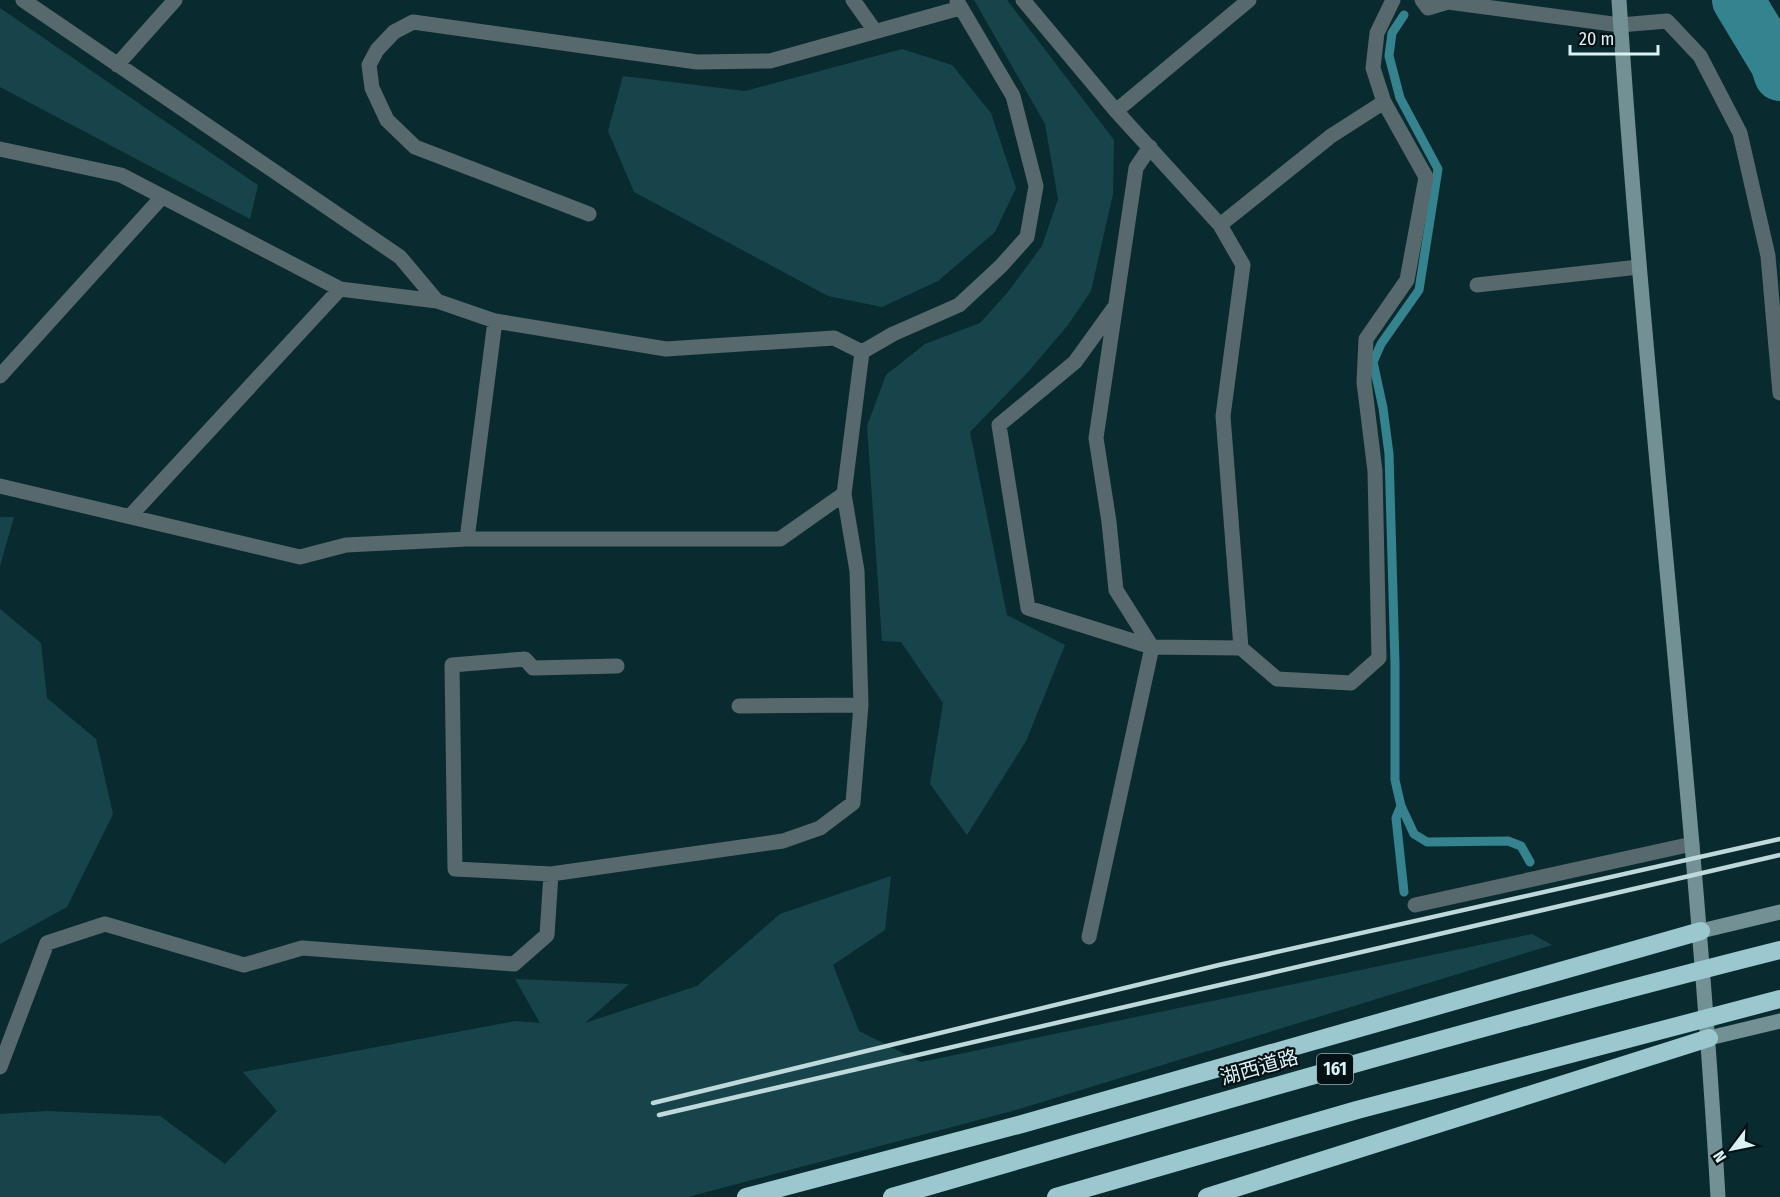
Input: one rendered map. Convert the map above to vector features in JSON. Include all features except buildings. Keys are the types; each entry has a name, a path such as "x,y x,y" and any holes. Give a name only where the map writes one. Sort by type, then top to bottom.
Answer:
{"highway":[{"path":"746,1197 1022,1125 1701,931"},
{"name":"湖西道路","path":"892,1197 1349,1065 1610,993 1780,950"},
{"name":"161","path":"1056,1197 1357,1110 1780,999"},
{"path":"1207,1197 1709,1038"}],"street":[{"path":"23,0 400,257 437,301"},
{"path":"117,65 175,0"},
{"path":"853,0 875,31"},
{"path":"1023,0 1116,111 1220,225 1243,265 1223,416 1241,648"},
{"path":"1116,111 1249,0"},
{"path":"1116,306 1075,362 999,425 1028,608 1152,647 1241,648 1277,679 1351,683 1379,658 1375,471 1364,382 1366,339 1407,280 1426,177 1384,102 1373,68 1377,33 1393,0"},
{"path":"1422,0 1428,8 1448,2 1620,24 1667,21 1700,56 1740,133 1768,256 1780,392"},
{"path":"1619,0 1639,267 1701,931 1718,1197"},
{"path":"590,214 415,147 387,120 372,88 369,65 377,51 394,32 413,22 697,62 770,61 958,4 1013,96 1036,186 1027,237 1001,267 959,305 893,334 862,352"},
{"path":"1220,225 1331,136 1384,102"},
{"path":"1089,937 1152,647 1116,590 1110,522 1096,438 1136,168 1150,147"},
{"path":"0,149 121,175 340,289 437,301 495,321 666,349 834,338 862,352"},
{"path":"0,376 162,197"},
{"path":"1477,285 1639,267"},
{"path":"131,515 340,289"},
{"path":"467,539 495,321"},
{"path":"617,666 533,668 525,659 452,665 455,869 551,874 783,841 820,828 853,803 861,705 857,571 844,494 862,352"},
{"path":"0,486 300,556 346,545 467,539 780,539 844,494"},
{"path":"740,706 861,705"},
{"path":"1415,904 1692,844"},
{"path":"0,1067 47,943 105,924 244,965 302,948 514,964 547,935 551,874"},
{"path":"1701,931 1780,912"},
{"path":"1709,1038 1780,1021"}],"shaded area":[{"path":"974,0 1007,0 1114,140 1113,194 1091,291 1068,325 1028,372 970,432 1007,615 1065,645 1026,741 967,835 930,784 943,703 901,642 882,641 867,426 886,375 925,344 980,323 1007,293 1042,246 1058,199 1045,124"},
{"path":"0,8 258,185 250,219 0,87"},
{"path":"902,49 952,65 991,113 1016,188 995,232 938,281 882,307 828,296 634,192 608,131 623,76 745,91"},
{"path":"0,517 14,517 0,566"},
{"path":"0,609 41,643 47,698 96,739 113,814 67,907 0,944"},
{"path":"891,876 885,930 833,965 859,1031 921,1062 1532,934 1552,945 1016,1110 688,1197 0,1197 0,1114 47,1111 160,1116 225,1164 277,1111 243,1072 516,1021 540,1023 515,979 629,984 585,1023 697,986 780,914"}],"waterway":[{"path":"1738,0 1776,63 1780,75"},
{"path":"1404,15 1392,33 1389,56 1400,98 1438,169 1419,290 1381,344 1373,362 1383,408 1389,454 1395,664 1395,780 1401,806 1414,834 1427,842 1508,841 1521,846 1530,862"},
{"path":"1401,806 1396,818 1404,892"}],"railway":[{"path":"653,1103 1219,965 1780,839"},
{"path":"659,1115 1780,855"}]}
